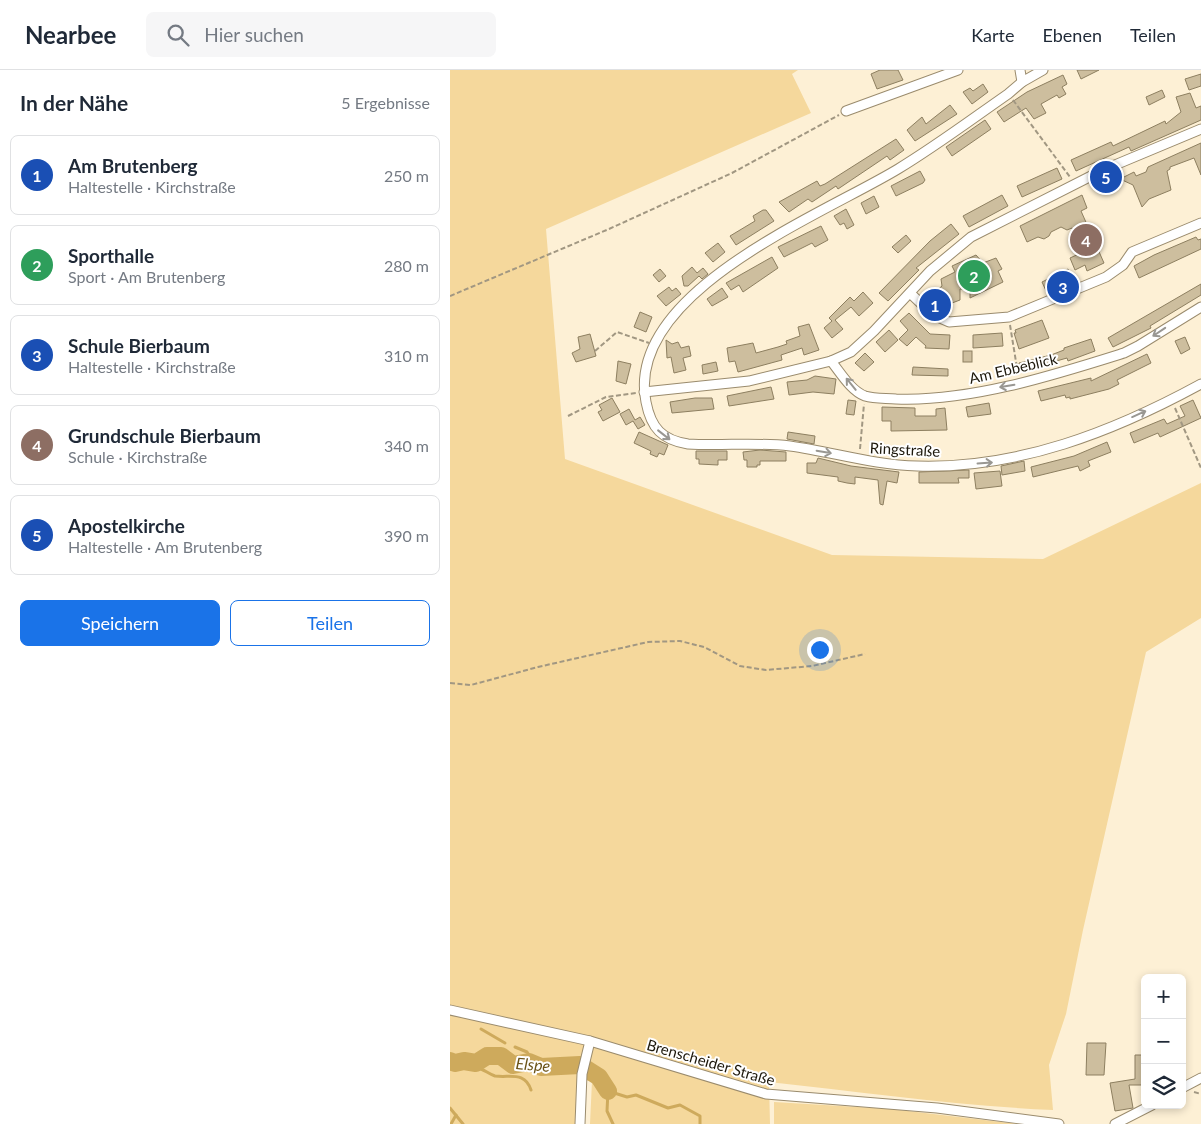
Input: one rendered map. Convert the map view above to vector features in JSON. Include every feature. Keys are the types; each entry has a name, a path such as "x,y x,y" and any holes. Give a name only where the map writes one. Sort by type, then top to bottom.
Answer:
{"street":[{"path":"846,111 958,70"},
{"path":"1020,70 1022,82"},
{"name":"Ringstraße","path":"1043,70 1022,82 1008,94 898,169 770,237 690,299 661,329 653,344 644,392 651,418 659,433 674,442 705,445 788,446 871,462 919,466 1001,462 1035,454 1075,441 1172,400 1201,384"},
{"path":"644,392 749,381 831,361 851,352 930,271 971,237 995,223 1125,160 1201,129"},
{"path":"910,293 933,315 949,322 1009,318 1106,277 1123,264 1132,252 1201,223"},
{"name":"Am Ebbeblick","path":"831,361 855,390 865,396 933,398 1020,383 1124,353 1201,307"},
{"name":"Brenscheider Straße","path":"450,1010 590,1041 766,1094 937,1108 1059,1124"},
{"path":"580,1124 582,1074 590,1041"},
{"path":"1186,1086 1201,1078"},
{"path":"1115,1124 1144,1109"}],"path":[{"path":"1008,94 1075,184"},
{"path":"450,296 609,229 732,173 846,111"},
{"path":"1009,318 1020,383"},
{"path":"595,351 617,332 653,344"},
{"path":"568,416 606,397 644,392"},
{"path":"1172,400 1201,468"},
{"path":"860,446 864,405"},
{"path":"450,683 471,685 538,667 648,642 680,641 704,647 740,666 766,670 812,666 865,654"}],"shaded area":[{"path":"450,70 798,70 792,74 811,113 546,229 565,459 832,555 1043,559 1201,483 1201,618 1146,652 1083,930 1066,1014 1049,1065 1053,1110 946,1102 769,1082 770,1124 590,1124 592,1081 579,1080 577,1124 450,1124"},
{"path":"774,1102 891,1109 1019,1124 774,1124"}],"building":[{"path":"880,70 898,70 903,80 877,89 871,74"},
{"path":"1077,70 1099,70 1081,79"},
{"path":"1201,74 1201,86 1189,90 1185,79"},
{"path":"1063,75 1067,84 1062,87 1066,94 1059,98 1057,95 1041,104 1046,113 1034,119 1026,108 1004,122 997,112 1027,92"},
{"path":"983,84 988,92 972,104 963,92 970,88 973,91"},
{"path":"1162,90 1165,97 1149,105 1146,97"},
{"path":"1190,93 1196,108 1201,106 1201,120 1131,151 1129,147 1076,171 1071,160 1111,142 1113,146 1165,121 1166,124 1181,112 1176,97"},
{"path":"950,105 957,114 915,141 907,130 922,117 926,124"},
{"path":"985,120 991,129 952,156 946,147"},
{"path":"896,139 904,150 890,160 887,156 838,189 836,186 812,202 808,199 789,212 779,202 817,181 820,186 825,184"},
{"path":"1201,143 1201,175 1194,158 1170,167 1167,171 1171,190 1149,199 1142,207 1133,185 1120,179 1134,172 1136,176 1146,172 1148,167"},
{"path":"1057,168 1062,179 1022,197 1017,186"},
{"path":"920,171 925,180 923,183 896,196 891,186"},
{"path":"1002,195 1008,206 969,227 963,216"},
{"path":"1082,195 1087,208 1081,211 1104,263 1087,271 1085,265 1075,270 1070,258 1083,252 1072,228 1067,230 1061,227 1051,232 1044,239 1038,237 1027,242 1020,226"},
{"path":"874,196 879,207 866,214 861,203"},
{"path":"846,209 854,225 847,229 844,223 840,225 834,216"},
{"path":"766,210 774,221 736,245 730,236 755,221 753,216"},
{"path":"951,224 959,234 916,268 919,270 888,301 879,293 930,241"},
{"path":"821,226 828,240 815,247 812,243 784,257 778,247"},
{"path":"906,235 911,241 898,253 892,247"},
{"path":"1196,237 1198,240 1201,239 1201,249 1139,278 1134,266"},
{"path":"718,243 725,252 713,262 705,253"},
{"path":"976,255 983,263 996,258 1002,269 998,271 1003,282 970,298 970,289 960,289 960,300 952,303 945,292 932,303 928,298 942,286 941,279 955,272 952,266"},
{"path":"772,257 778,268 743,292 739,285 731,290 726,283"},
{"path":"692,267 697,273 703,268 708,274 702,279 699,276 688,286 684,286 682,276"},
{"path":"660,269 666,276 659,282 653,275"},
{"path":"1068,269 1074,280 1047,293 1042,282"},
{"path":"1201,284 1201,295 1150,326 1151,328 1113,347 1108,338"},
{"path":"669,287 672,291 676,288 681,294 666,306 657,296"},
{"path":"722,288 728,297 712,306 707,299"},
{"path":"863,292 873,303 859,316 851,307 835,320 843,329 832,338 824,328 832,321 829,318 850,297 854,301"},
{"path":"640,312 652,317 646,332 634,327"},
{"path":"909,313 930,334 950,335 949,349 925,348 926,346 916,337 907,346 899,339 908,330 900,321"},
{"path":"1042,320 1049,338 1019,349 1014,333 1016,333 1015,330"},
{"path":"809,324 819,350 804,355 802,348 781,355 782,360 738,372 735,361 729,362 727,348 753,343 756,353 778,347 787,344 786,341 800,336 798,327"},
{"path":"889,330 898,340 885,352 876,342"},
{"path":"1002,333 1003,346 973,348 973,335"},
{"path":"590,334 596,356 576,362 572,353 580,349 578,337"},
{"path":"1185,337 1190,349 1181,354 1175,341"},
{"path":"1091,339 1095,351 1068,361 1067,358 1021,371 1019,363 1051,355 1064,350 1064,348"},
{"path":"666,340 672,344 678,342 681,348 689,346 691,356 683,358 686,370 674,373 671,357 667,358"},
{"path":"963,351 972,351 972,362 963,362"},
{"path":"865,353 874,362 864,371 855,363"},
{"path":"1147,354 1151,363 1117,380 1119,384 1109,389 1070,399 1070,397 1066,398 1065,395 1041,401 1038,391 1091,378 1091,381"},
{"path":"618,361 631,364 626,384 616,381"},
{"path":"716,362 718,371 703,374 702,365"},
{"path":"913,367 948,369 948,376 912,375"},
{"path":"815,376 836,379 834,394 813,392 789,395 787,382 807,380"},
{"path":"771,387 774,399 729,406 727,396"},
{"path":"612,398 620,412 603,421 598,412 602,410 599,405"},
{"path":"695,398 712,398 714,409 672,413 670,402"},
{"path":"848,400 856,401 854,415 846,414"},
{"path":"1193,400 1201,418 1160,437 1158,433 1134,443 1130,433 1164,419 1167,424 1185,416 1180,406"},
{"path":"989,403 991,414 968,417 966,407"},
{"path":"882,407 915,408 915,416 936,416 936,409 945,408 947,430 891,431 891,421 882,421"},
{"path":"629,409 635,420 640,417 645,425 638,429 633,421 626,425 620,414"},
{"path":"639,432 668,445 664,455 659,453 657,457 650,454 651,451 634,443"},
{"path":"788,432 815,436 814,444 787,439"},
{"path":"1107,442 1111,452 1088,461 1090,466 1080,471 1078,466 1033,477 1031,467 1074,456"},
{"path":"760,450 786,452 786,461 760,461 760,465 757,465 757,467 747,467 747,460 744,460 743,452"},
{"path":"696,451 727,451 727,460 718,460 718,465 699,464 699,459 696,459"},
{"path":"818,458 851,466 899,472 897,483 887,481 883,505 880,504 878,480 855,477 855,484 838,481 838,477 807,473 807,463 816,463"},
{"path":"1024,461 1025,471 1002,475 1001,466"},
{"path":"969,470 969,478 958,478 959,483 919,483 919,472"},
{"path":"1000,471 1002,486 976,489 974,473"},
{"path":"1087,1043 1106,1043 1104,1075 1086,1075"},
{"path":"1135,1055 1141,1055 1141,1085 1129,1085 1133,1108 1115,1111 1110,1083 1135,1079"}],"waterway":[{"path":"481,1029 505,1043"},
{"path":"515,1047 527,1052 531,1058 529,1062"},
{"name":"Elspe","path":"450,1061 455,1063 464,1061 476,1063 487,1056 501,1056 513,1065 529,1062 541,1067 580,1065 599,1077 608,1091"},
{"path":"455,1063 478,1068 495,1076 521,1078 525,1080 531,1090"},
{"path":"613,1124 607,1111 608,1091 627,1097 636,1095 668,1108 680,1105 700,1116 700,1124"},
{"path":"450,1108 463,1124"},
{"path":"451,1124 456,1115"}],"place":[{"name":"Apostelkirche","path":"1106,177"},
{"name":"Grundschule Bierbaum","path":"1086,240"},
{"name":"Sporthalle","path":"974,276"},
{"name":"Schule Bierbaum","path":"1063,287"},
{"name":"Am Brutenberg","path":"935,305"}]}
